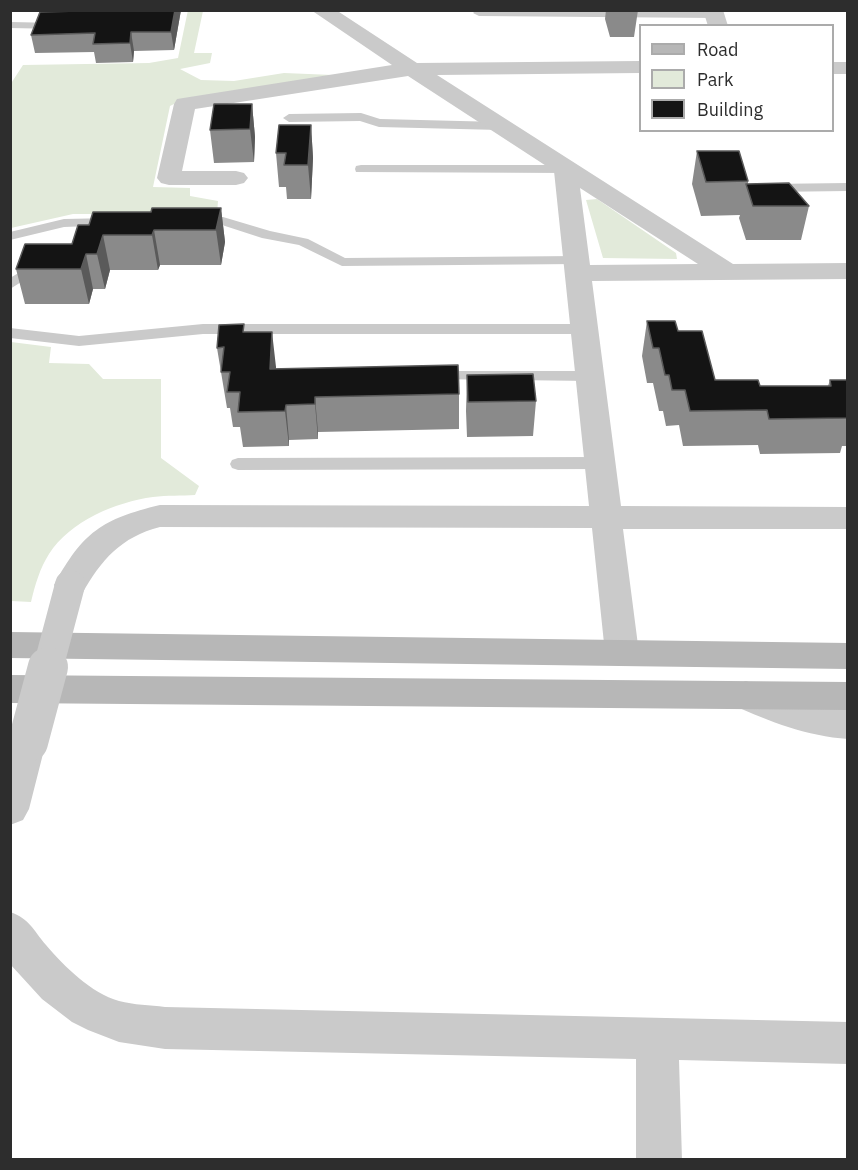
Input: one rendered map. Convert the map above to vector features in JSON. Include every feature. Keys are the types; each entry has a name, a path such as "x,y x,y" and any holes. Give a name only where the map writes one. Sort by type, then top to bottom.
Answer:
{"main road":[{"path":"16,644 848,656"},
{"path":"12,689 848,696"}],"street":[{"path":"321,10 726,271"},
{"path":"236,178 169,178 185,104 411,69 639,68"},
{"path":"566,169 622,653"},
{"path":"578,267 726,271 848,271"},
{"path":"10,809 70,585 85,558 104,537 136,521 160,516 848,518"},
{"path":"746,695 778,711 801,718 848,724"},
{"path":"10,930 48,978 81,1003 118,1021 165,1028 848,1043"},
{"path":"657,1040 659,1160"}],"lane":[{"path":"479,13 594,12 715,17"},
{"path":"10,25 76,25"},
{"path":"289,118 361,117 379,123 500,126"},
{"path":"361,169 566,169"},
{"path":"765,188 848,187"},
{"path":"189,222 223,221 267,235 303,242 342,262 578,267"},
{"path":"10,236 64,223 121,222"},
{"path":"10,285 32,269"},
{"path":"10,333 79,341 203,329 585,329"},
{"path":"424,376 590,376"},
{"path":"238,464 600,463"}],"green space":[{"path":"188,10 203,11 194,53 212,53 210,63 180,69 201,80 234,81 284,73 333,75 180,101 170,106 153,187 190,188 190,196 218,201 217,214 73,214 11,228 10,85 23,65 149,63 178,58"},
{"path":"597,199 676,253 677,259 603,258 586,200"},
{"path":"11,342 51,347 49,363 89,364 103,379 161,379 161,458 199,486 195,495 158,496 124,503 81,523 58,542 49,554 38,577 31,602 11,601"}],"building":[{"path":"175,10 171,32 131,32 130,43 93,44 95,33 31,35 40,12"},
{"path":"214,104 252,104 250,129 210,130"},
{"path":"279,125 311,125 308,165 284,165 286,153 276,153"},
{"path":"697,151 739,151 748,181 706,182"},
{"path":"789,183 809,206 753,206 746,184"},
{"path":"152,208 221,208 216,230 154,230 152,235 103,235 97,254 86,254 81,269 16,269 25,244 72,244 78,225 89,225 93,212 151,212"},
{"path":"647,321 675,321 678,331 702,331 715,380 758,380 760,386 831,386 830,380 848,380 848,418 769,419 767,410 690,411 685,390 672,390 669,375 665,375 659,348 653,348"},
{"path":"244,324 243,332 272,332 270,369 458,365 459,394 315,397 315,404 286,405 285,411 238,412 240,392 227,392 230,372 221,372 224,347 217,348 219,325"},
{"path":"533,374 536,401 468,402 467,375"}]}
